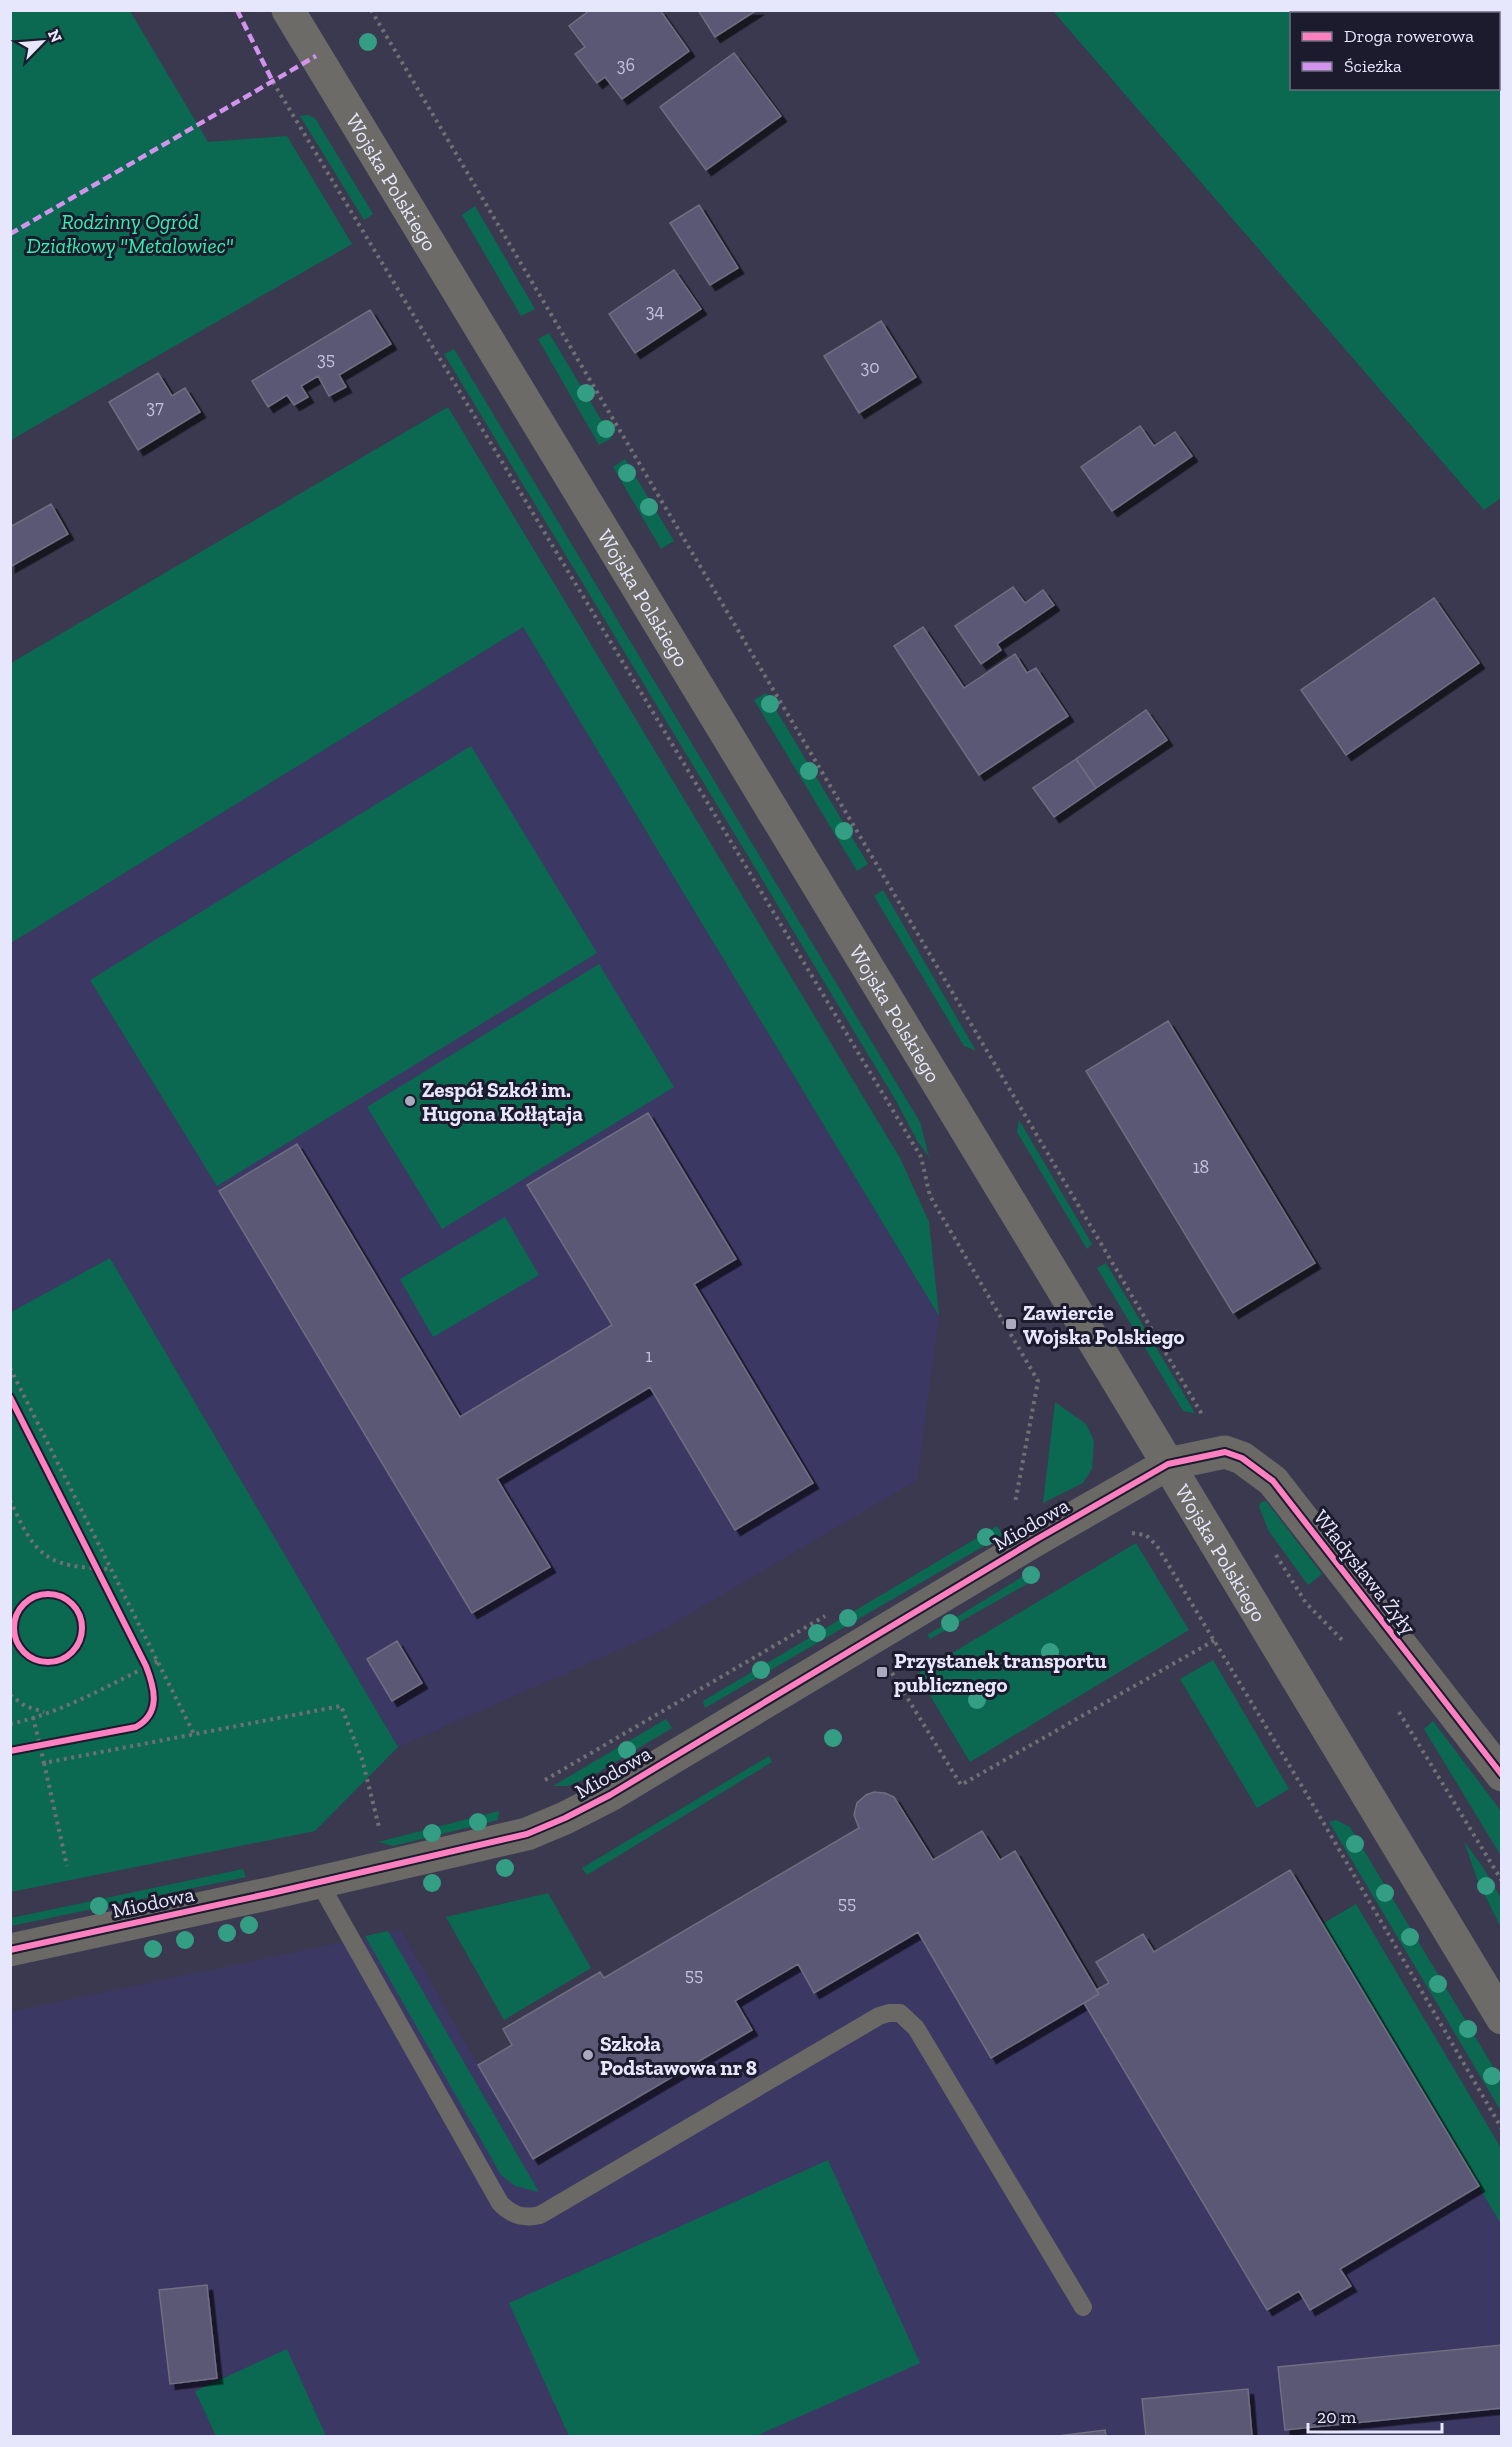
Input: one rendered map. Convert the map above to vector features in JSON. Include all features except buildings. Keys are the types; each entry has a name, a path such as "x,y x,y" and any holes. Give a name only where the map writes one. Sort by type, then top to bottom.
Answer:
{"main road":[{"name":"Wojska Polskiego","path":"288,10 1502,2018"}],"street":[{"path":"1168,1464 1225,1452"},
{"name":"Władysława Żyły","path":"1225,1452 1242,1458 1273,1481 1502,1775"},
{"name":"Miodowa","path":"10,1950 527,1834 610,1795 1037,1539 1168,1464"}],"lane":[{"path":"319,1882 500,2203 508,2211 529,2218 540,2215 879,2016 900,2013 916,2028 1083,2307"}],"path":[{"path":"371,10 1225,1452"},
{"path":"273,82 921,1157 930,1196 1038,1381 1016,1503 1006,1509"},
{"path":"10,1368 111,1569 119,1590 194,1734"},
{"path":"10,1500 26,1534 41,1553 67,1565 111,1569"},
{"path":"1129,1533 1146,1535 1157,1546 1309,1798 1502,2129"},
{"path":"1276,1554 1306,1603 1346,1642"},
{"path":"92,1558 102,1577"},
{"path":"539,1782 831,1613"},
{"path":"892,1673 961,1785 1215,1640"},
{"path":"141,1656 148,1669"},
{"path":"10,1724 46,1713 148,1669 158,1661"},
{"path":"71,1691 74,1701"},
{"path":"10,1695 25,1706 46,1713"},
{"path":"1393,1702 1502,1881"},
{"path":"44,1763 340,1706 362,1760 379,1828 390,1826"},
{"path":"33,1717 67,1866"},
{"path":"30,1747 50,1743"},
{"path":"45,1811 54,1808"}],"shaded area":[{"name":"Zespół Szkół im. Hugona Kołłątaja","path":"523,627 939,1316 917,1480 657,1633 398,1747 110,1258 11,1312 11,943"},
{"path":"874,1792 894,1797 933,1860 982,1831 1000,1859 1015,1851 1096,1990 1109,1983 1096,1962 1143,1934 1154,1952 1290,1870 1501,2224 1501,2436 11,2436 10,2012 401,1930 478,2065 512,2045 503,2029 600,1972 604,1977 859,1828 854,1815 857,1803 866,1795"}],"green space":[{"name":"Rodzinny Ogród Działkowy \"Metalowiec\"","path":"11,10 130,11 208,142 287,136 352,244 11,440"},
{"path":"1053,11 1501,11 1501,498 1484,510"},
{"path":"308,115 315,118 373,214 364,220 300,116"},
{"path":"475,206 535,309 521,316 462,215"},
{"path":"549,333 612,438 599,445 538,339"},
{"path":"454,349 920,1122 929,1157 444,354"},
{"path":"448,407 900,1158 929,1222 939,1316 523,627 11,943 11,663"},
{"path":"625,459 674,541 661,549 613,467"},
{"path":"766,693 868,864 857,871 754,700"},
{"path":"471,746 597,953 217,1186 90,980"},
{"path":"883,890 976,1051 964,1046 874,896"},
{"path":"599,964 674,1087 442,1229 367,1107"},
{"path":"1019,1120 1092,1244 1087,1249 1017,1132"},
{"path":"505,1217 539,1275 433,1337 400,1279"},
{"path":"110,1258 398,1747 315,1831 11,1892 11,1312"},
{"path":"1106,1263 1195,1413 1183,1411 1097,1268"},
{"path":"1055,1402 1086,1424 1094,1441 1092,1469 1083,1483 1043,1503"},
{"path":"1266,1501 1322,1574 1308,1585 1268,1530 1259,1506 1261,1502"},
{"path":"997,1526 1003,1535 705,1708 703,1701"},
{"path":"1136,1543 1189,1630 970,1762 917,1674"},
{"path":"1035,1569 1041,1576 930,1639 927,1635"},
{"path":"1213,1660 1289,1789 1257,1808 1180,1679"},
{"path":"666,1719 672,1728 592,1776 568,1786 553,1786"},
{"path":"1433,1721 1501,1811 1501,1856 1424,1729"},
{"path":"769,1756 772,1762 587,1875 582,1868"},
{"path":"499,1811 498,1820 393,1846 378,1842"},
{"path":"1336,1820 1350,1827 1501,2080 1501,2111 1329,1822"},
{"path":"1464,1841 1501,1898 1501,1928 1477,1879"},
{"path":"243,1869 246,1877 11,1926 11,1918"},
{"path":"548,1893 591,1968 504,2020 446,1917"},
{"path":"1356,1904 1501,2148 1501,2224 1322,1924"},
{"path":"388,1931 539,2192 515,2186 501,2175 365,1936"},
{"path":"828,2160 920,2363 756,2436 569,2436 509,2303"},
{"path":"287,2349 326,2436 216,2436 195,2391"}],"marked path":[{"path":"237,10 273,82"},
{"path":"10,234 316,56"}],"cycle path":[{"path":"10,1397 146,1666 152,1683 154,1700 149,1715 136,1727 10,1751"},
{"path":"10,1950 527,1834 610,1795 1037,1539 1168,1464 1225,1452 1242,1458 1273,1481 1502,1775"},
{"path":"48,1594 61,1597 72,1604 79,1615 82,1628 79,1641 72,1652 61,1659 48,1662 35,1659 24,1652 17,1641 14,1628 17,1615 24,1604 35,1597 48,1594"}],"place":[{"name":"Zespół Szkół im. Hugona Kołłątaja","path":"410,1101"},
{"name":"Zawiercie Wojska Polskiego","path":"1011,1324"},
{"name":"Przystanek transportu publicznego","path":"882,1672"},
{"name":"Szkoła Podstawowa nr 8","path":"588,2055"}]}
